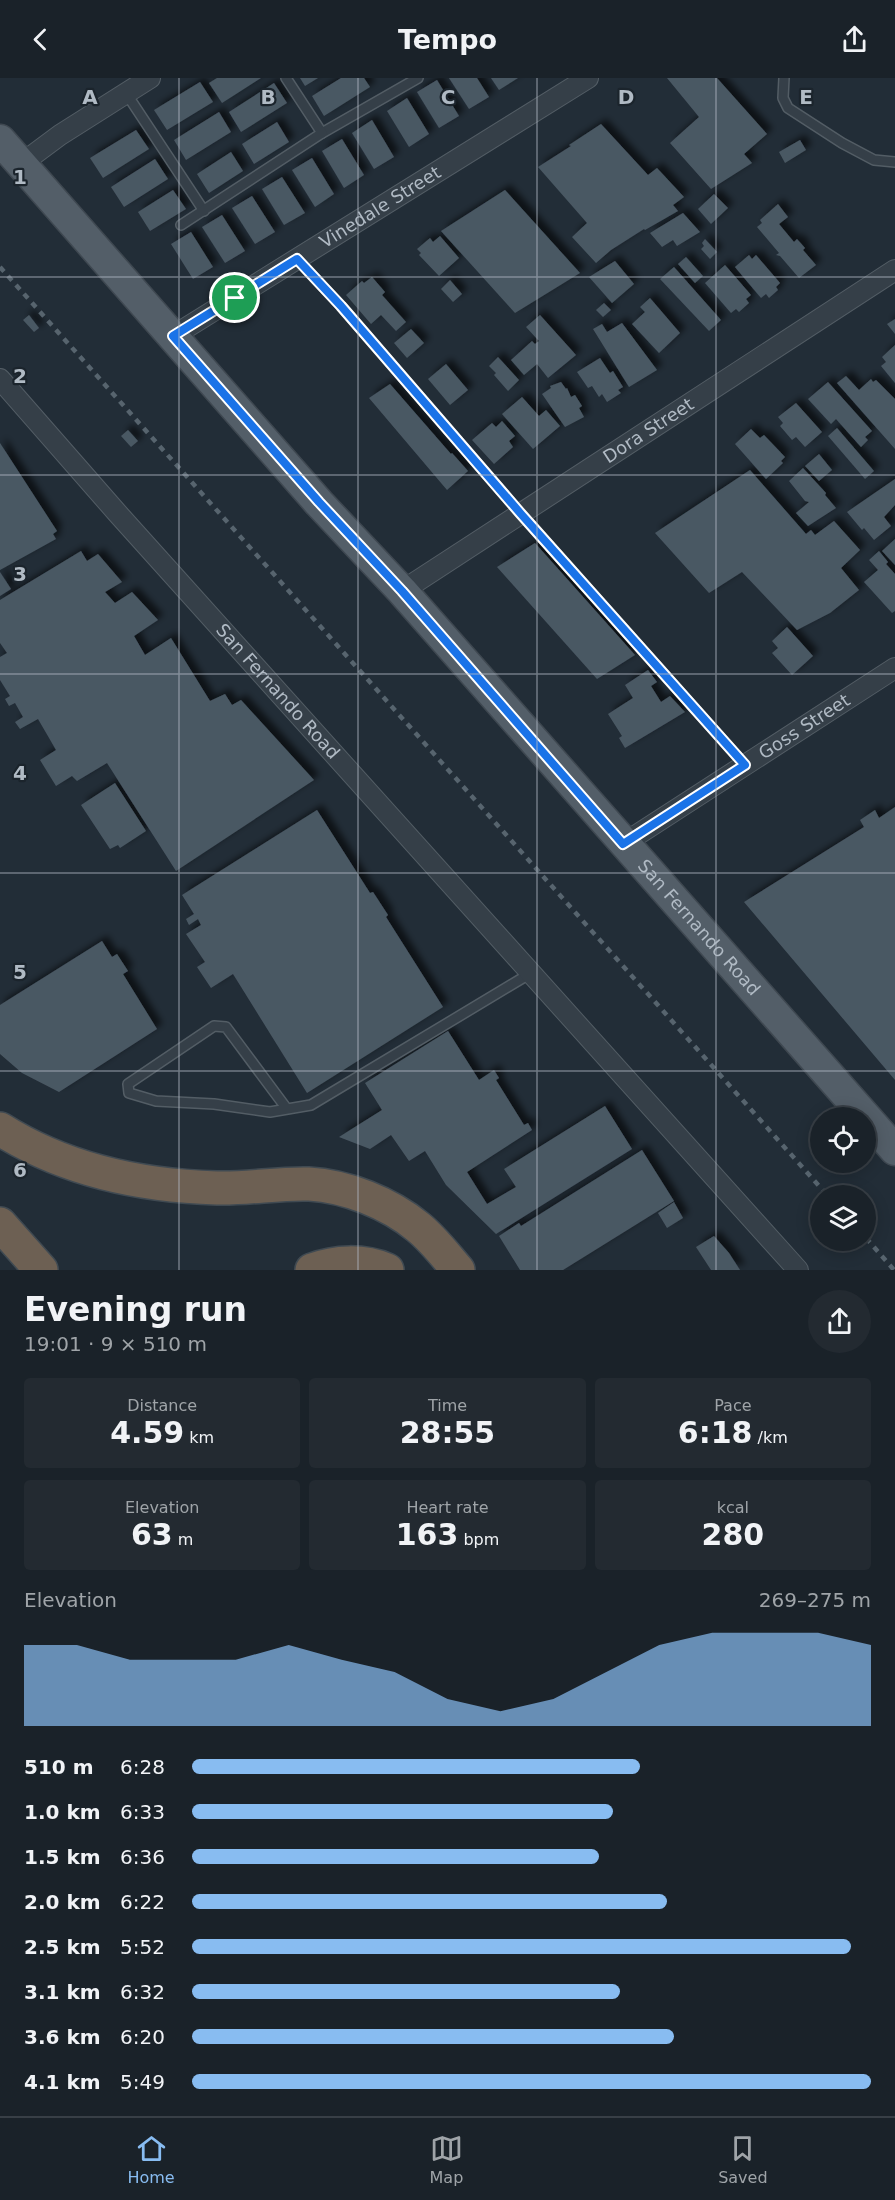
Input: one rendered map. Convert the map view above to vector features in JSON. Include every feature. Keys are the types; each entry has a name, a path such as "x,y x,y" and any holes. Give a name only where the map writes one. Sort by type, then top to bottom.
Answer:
{"highway":[{"path":"0,1129 58,1158 135,1180 220,1188 307,1184 335,1187 388,1208 416,1226 439,1247 458,1270"},
{"path":"0,1224 41,1270"},
{"path":"312,1270 337,1263 359,1263 387,1270"}],"main road":[{"name":"San Fernando Road","path":"0,140 104,261 319,502 402,591 895,1150"}],"street":[{"path":"21,164 60,135 150,78"},
{"name":"Vinedale Street","path":"173,336 588,78"},
{"name":"Dora Street","path":"402,591 895,270"},
{"name":"San Fernando Road","path":"0,379 798,1270"},
{"name":"Goss Street","path":"623,844 895,668"}],"lane":[{"path":"286,78 322,133"},
{"path":"181,225 322,133 418,78"},
{"path":"784,78 783,98 788,108 842,143 874,160 895,162"},
{"path":"126,93 204,211"},
{"path":"297,259 349,315 521,514 745,765"},
{"path":"287,1109 226,1028 213,1026 128,1084 129,1093 156,1101 214,1104 270,1112 311,1105 531,973"}],"building":[{"path":"217,78 261,78 222,103 209,83"},
{"path":"300,78 318,78 305,86"},
{"path":"341,78 364,78 370,87 324,116 312,96"},
{"path":"449,78 477,78 489,97 469,109"},
{"path":"491,78 518,78 499,90"},
{"path":"667,78 717,78 767,134 744,154 752,163 711,189 670,143 699,117"},
{"path":"437,80 459,116 439,128 417,92"},
{"path":"200,82 213,102 167,130 154,110"},
{"path":"274,83 287,103 241,132 229,112"},
{"path":"407,98 429,134 409,147 387,111"},
{"path":"219,112 231,132 186,160 174,140"},
{"path":"372,120 394,157 374,169 352,133"},
{"path":"277,122 289,142 254,164 242,144"},
{"path":"601,124 648,175 657,168 684,197 673,205 678,211 644,229 611,250 596,263 572,237 587,223 538,167"},
{"path":"136,130 149,149 103,178 90,158"},
{"path":"342,139 364,175 344,188 322,151"},
{"path":"800,140 806,150 785,163 779,152"},
{"path":"231,152 243,171 209,193 197,174"},
{"path":"312,158 334,194 315,207 292,170"},
{"path":"155,159 168,179 124,207 111,187"},
{"path":"282,177 305,213 284,225 262,189"},
{"path":"173,190 186,209 150,231 138,212"},
{"path":"505,190 580,273 515,313 441,231"},
{"path":"714,194 728,208 711,224 698,209"},
{"path":"252,196 275,232 255,244 232,208"},
{"path":"778,204 788,217 779,224 794,242 797,239 816,265 799,278 780,256 776,255 779,253 757,227 762,223 760,220"},
{"path":"683,213 700,232 677,246 673,240 662,247 650,233"},
{"path":"222,215 245,251 225,263 202,227"},
{"path":"191,232 213,267 193,279 171,244"},
{"path":"440,236 459,258 439,276 419,255 421,253 417,249 430,238 433,242"},
{"path":"705,239 717,252 710,259 701,249"},
{"path":"749,255 752,259 756,255 780,283 776,287 778,290 769,298 766,294 761,298 735,267"},
{"path":"686,257 703,276 695,283 678,264"},
{"path":"615,261 634,284 612,303 589,277"},
{"path":"725,265 751,295 746,299 749,303 739,312 736,309 731,313 705,283"},
{"path":"674,267 721,320 709,331 660,279"},
{"path":"372,277 385,292 382,295 406,322 396,331 381,315 371,324 346,295 362,281 364,283"},
{"path":"450,280 462,294 453,302 441,289"},
{"path":"650,298 680,333 659,353 632,324 645,312 640,307"},
{"path":"604,303 611,310 603,317 596,310"},
{"path":"29,315 39,328 34,332 23,320"},
{"path":"540,315 576,355 548,378 537,364 524,375 511,360 532,341 535,344 539,341 526,327"},
{"path":"895,319 895,334 887,324"},
{"path":"622,323 657,370 629,387 593,329 602,324 607,332"},
{"path":"411,329 424,343 407,358 394,343"},
{"path":"895,345 895,383 881,366 886,362 882,357"},
{"path":"498,357 519,380 508,391 489,366"},
{"path":"600,358 610,373 613,371 623,387 618,390 621,393 607,402 602,394 599,397 592,386 588,388 577,372"},
{"path":"446,364 468,390 450,405 428,379"},
{"path":"846,376 859,390 871,379 873,382 876,380 895,399 895,449 837,383"},
{"path":"561,382 571,397 575,395 582,406 579,408 584,417 565,427 542,394 551,388 550,386"},
{"path":"828,382 872,431 865,437 868,440 861,447 836,419 831,424 808,399"},
{"path":"390,384 468,471 447,490 369,398"},
{"path":"522,397 539,416 546,410 560,426 533,449 502,414"},
{"path":"796,403 822,432 805,447 796,437 792,440 780,426 783,423 778,417"},
{"path":"502,421 515,436 509,441 513,447 494,464 472,440 492,423 496,427"},
{"path":"837,428 874,471 865,479 828,436"},
{"path":"751,429 760,438 764,435 785,457 781,461 783,463 766,479 735,444"},
{"path":"128,430 138,441 131,447 121,436"},
{"path":"0,443 57,531 53,534 56,539 0,570"},
{"path":"819,454 832,470 819,481 805,466"},
{"path":"803,468 826,493 825,495 836,508 808,526 796,513 809,502 805,501 789,481"},
{"path":"750,470 806,534 811,530 815,535 834,521 860,550 841,568 859,590 830,613 797,630 742,572 709,593 655,533"},
{"path":"895,479 895,505 884,517 891,526 874,540 847,512"},
{"path":"895,539 895,565 882,551"},
{"path":"535,543 635,655 597,679 497,567"},
{"path":"81,551 87,561 98,554 122,582 105,592 115,603 132,592 158,620 134,636 145,655 171,638 210,701 225,694 232,705 241,700 314,780 176,871 107,763 77,781 72,776 56,786 40,760 56,750 38,719 20,729 15,722 23,717 15,703 9,706 5,699 10,696 0,680 0,657 7,653 0,643 0,600"},
{"path":"879,551 895,574 895,611 892,613 864,582 878,570 869,560"},
{"path":"0,572 11,589 0,596"},
{"path":"787,627 813,656 792,675 772,653 778,648 772,641"},
{"path":"648,670 657,682 651,686 661,702 670,696 685,712 625,748 619,738 622,736 608,714 633,698 625,685"},
{"path":"115,783 146,831 120,848 118,845 110,849 81,805"},
{"path":"895,807 895,1080 744,902 864,827 860,820 875,810 879,818"},
{"path":"317,810 370,893 373,892 388,915 386,917 443,1007 307,1093 233,974 211,988 197,967 205,962 186,934 201,925 198,919 189,925 186,919 194,914 182,895"},
{"path":"102,941 112,957 117,954 128,971 123,974 157,1029 59,1092 22,1073 0,1054 0,1005"},
{"path":"448,1031 479,1080 494,1070 499,1078 496,1080 524,1125 528,1123 532,1130 467,1172 487,1204 516,1187 504,1169 605,1106 632,1149 496,1234 446,1185 425,1151 409,1161 391,1135 370,1149 339,1137 382,1110 365,1083"},
{"path":"642,1150 674,1201 563,1270 520,1270 499,1236 519,1223 521,1226"},
{"path":"674,1202 683,1218 667,1228 658,1213"},
{"path":"714,1236 740,1270 711,1270 696,1247"}],"railway":[{"path":"0,267 818,1185"},
{"path":"876,1249 894,1270"}],"route":[{"path":"297,259 745,765 623,844 402,591 319,502 173,336 235,298 297,259"}]}
